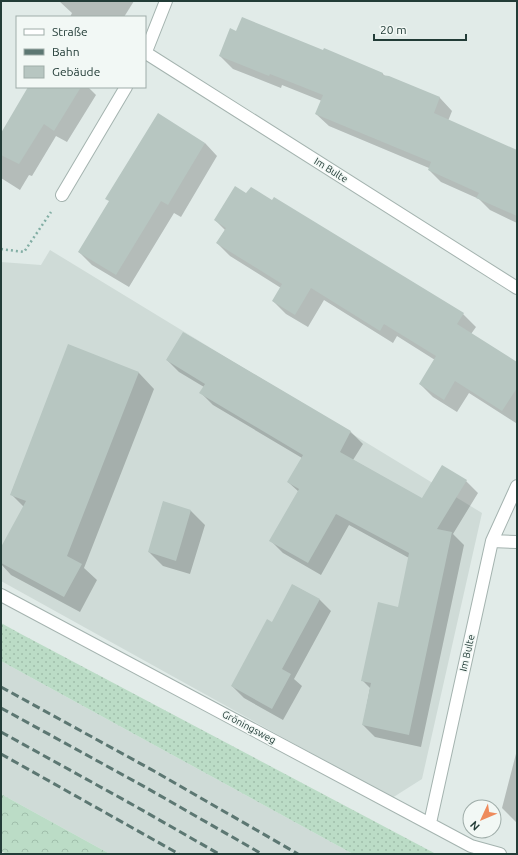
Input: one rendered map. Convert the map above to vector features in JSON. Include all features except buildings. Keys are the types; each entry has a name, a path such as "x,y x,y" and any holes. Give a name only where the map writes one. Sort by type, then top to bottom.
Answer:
{"street":[{"name":"Im Bulte","path":"146,51 166,1"},
{"name":"Im Bulte","path":"146,54 517,288"},
{"path":"62,195 125,88"},
{"name":"Im Bulte","path":"430,823 492,541 517,486"},
{"path":"492,541 517,542"},
{"name":"Gröningsweg","path":"1,596 471,846 500,854"}],"path":[{"path":"1,249 24,252 62,195"}],"shaded area":[{"path":"50,250 482,513 422,779 392,798 1,581 1,262 41,265"},
{"path":"1,661 353,854 110,854 1,794"}],"green space":[{"path":"1,623 436,854 353,854 1,661"},
{"path":"1,794 110,854 7,854 1,851"}],"railway":[{"path":"1,687 154,771 298,854"},
{"path":"1,708 145,787 262,854"},
{"path":"1,732 219,854"},
{"path":"1,754 179,854"}]}
